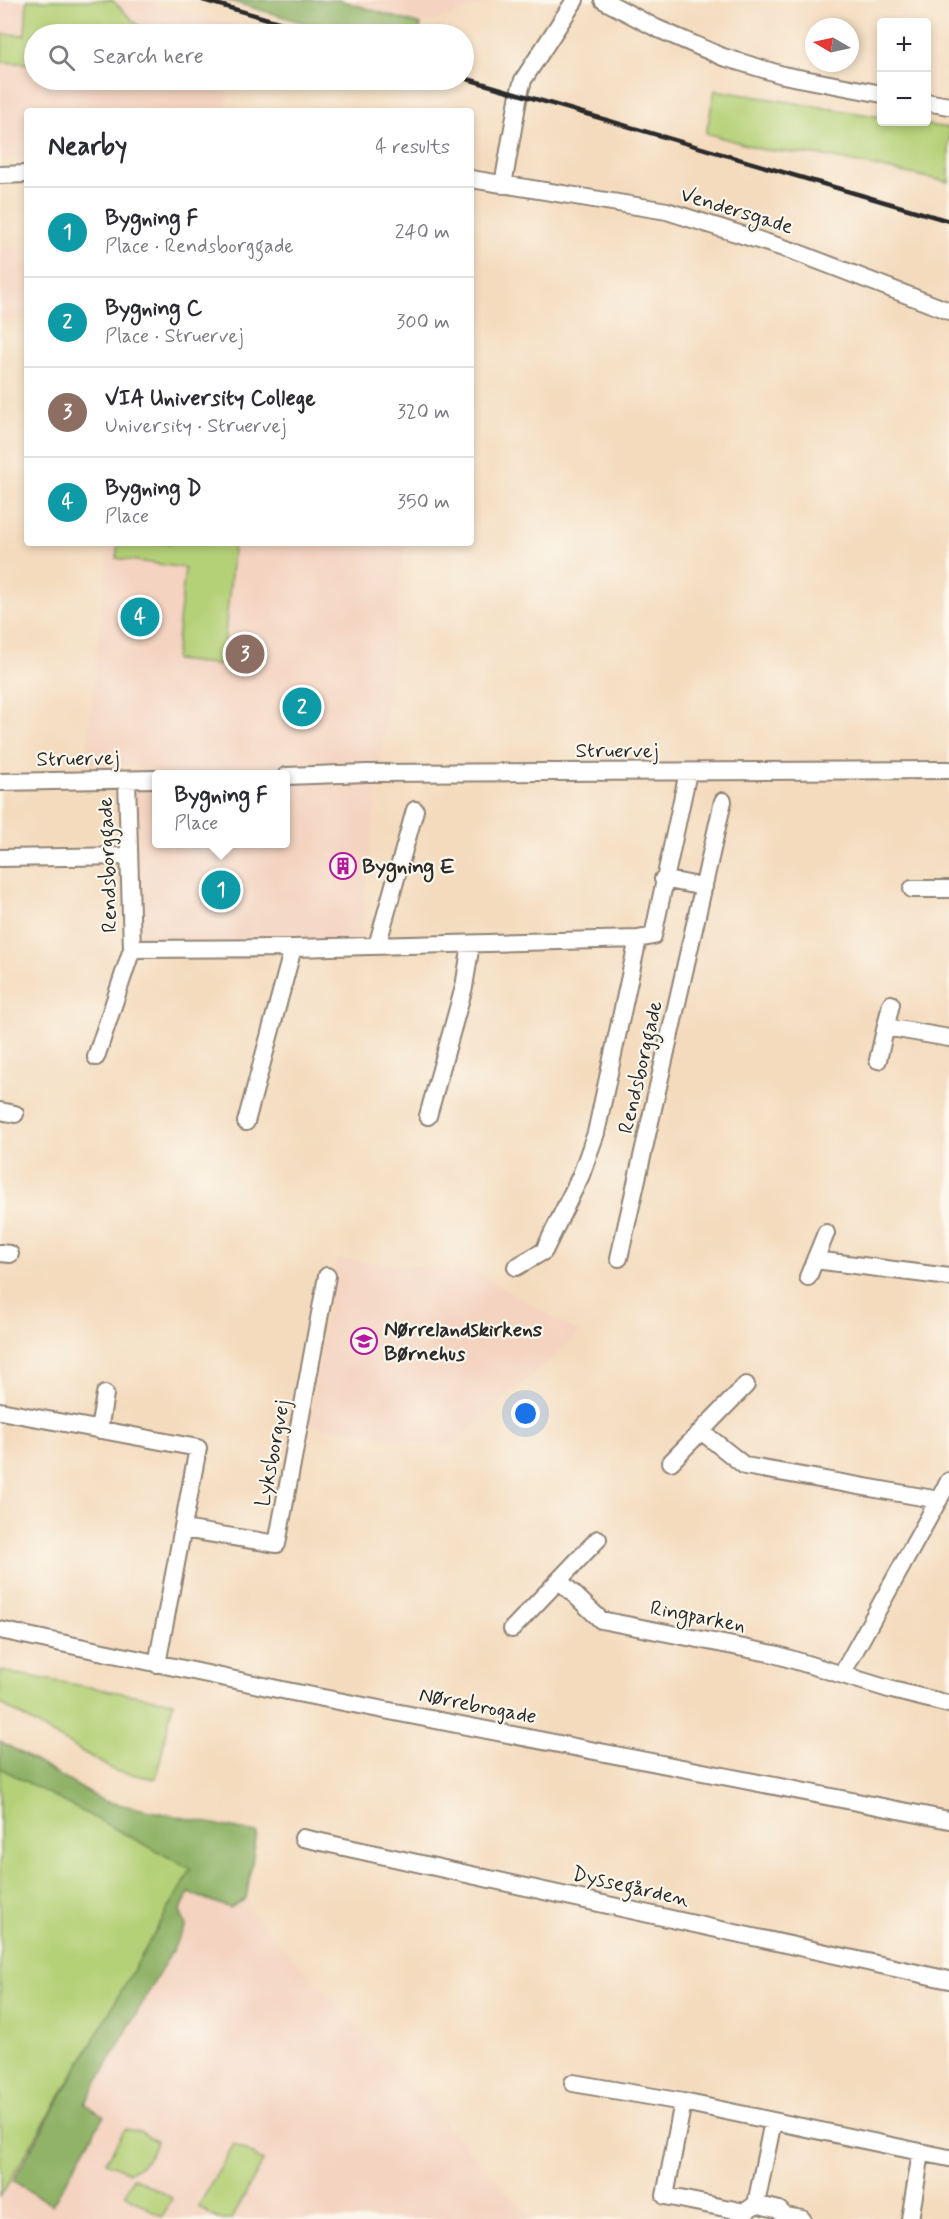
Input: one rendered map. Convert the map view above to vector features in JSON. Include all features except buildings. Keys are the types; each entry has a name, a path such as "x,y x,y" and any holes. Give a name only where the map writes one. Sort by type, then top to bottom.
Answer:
{"street":[{"path":"503,185 523,80 575,0"},
{"path":"603,0 656,28 723,57 783,75 877,93"},
{"path":"931,103 949,106"},
{"path":"0,175 24,174"},
{"name":"Vendersgade","path":"474,180 667,212 793,251 949,311"},
{"name":"Struervej","path":"290,776 368,773 949,770"},
{"path":"638,939 653,936 663,879 688,772"},
{"name":"Struervej","path":"0,782 152,779"},
{"name":"Rendsborggade","path":"96,1057 132,949 128,780"},
{"name":"Rendsborggade","path":"619,1258 723,801"},
{"path":"377,946 415,810"},
{"path":"0,858 129,856"},
{"path":"663,879 704,887"},
{"path":"912,889 949,889"},
{"name":"Rendsborggade","path":"132,949 293,948 638,939 596,1133 581,1175 544,1251 516,1267"},
{"path":"428,1116 464,987 471,944"},
{"path":"246,1122 293,948"},
{"path":"879,1060 891,1004"},
{"path":"886,1027 949,1038"},
{"path":"808,1277 826,1233"},
{"path":"815,1260 949,1278"},
{"name":"Lyksborgvej","path":"183,1529 277,1544 327,1276"},
{"path":"671,1462 746,1385"},
{"path":"99,1430 105,1394"},
{"path":"0,1411 198,1448 157,1664"},
{"path":"701,1431 745,1466 939,1500"},
{"path":"842,1674 949,1481"},
{"path":"512,1629 598,1539"},
{"name":"Ringparken","path":"559,1580 601,1620 774,1654 891,1690 949,1704"},
{"name":"Nørrebrogade","path":"0,1630 157,1664 949,1820"},
{"name":"Dyssegården","path":"303,1838 949,1980"},
{"path":"573,2083 682,2102 949,2158"},
{"path":"682,2102 665,2196 745,2212 756,2205 779,2210 784,2217 802,2219"},
{"path":"756,2205 773,2121"},
{"path":"910,2219 921,2153"}],"shaded area":[{"path":"0,0 144,0 228,24 24,24 24,90 227,90 226,108 24,108 24,158 0,160"},
{"path":"340,0 497,0 424,24"},
{"path":"24,247 24,319 0,321 0,249"},
{"path":"109,546 405,546 360,940 141,943 136,765 85,764"},
{"path":"336,1259 473,1271 580,1333 448,1448 309,1424"},
{"path":"0,1740 109,1803 257,1834 247,1896 250,1910 532,2219 0,2219"}],"green space":[{"path":"27,0 112,0 137,24 26,24"},
{"path":"226,0 340,0 418,24 308,24"},
{"path":"3,34 24,35 24,63 1,62"},
{"path":"715,90 877,116 877,126 931,125 949,128 949,182 825,156 764,150 706,133"},
{"path":"118,546 234,546 222,665 175,660 185,568 116,558"},
{"path":"0,1671 173,1702 156,1779 115,1771 0,1703"},
{"path":"0,1741 103,1801 257,1833 246,1899 230,1908 189,1893 180,1911 186,1926 85,2104 104,2116 52,2205 13,2181 191,1869 0,1768"},
{"path":"0,1756 199,1864 0,2197"},
{"path":"125,2129 141,2132 156,2141 147,2160 129,2172 106,2162"},
{"path":"234,2144 263,2161 232,2219 218,2219 198,2207"},
{"path":"133,2177 172,2198 162,2217 125,2194"}],"railway":[{"path":"203,0 285,24"},
{"path":"474,81 949,221"}],"place":[{"name":"Bygning D","path":"140,617"},
{"name":"VIA University College","path":"245,654"},
{"name":"Bygning C","path":"302,707"},
{"name":"Bygning E","path":"343,866"},
{"name":"Bygning F","path":"221,890"},
{"name":"Nørrelandskirkens Børnehus","path":"364,1341"}]}
